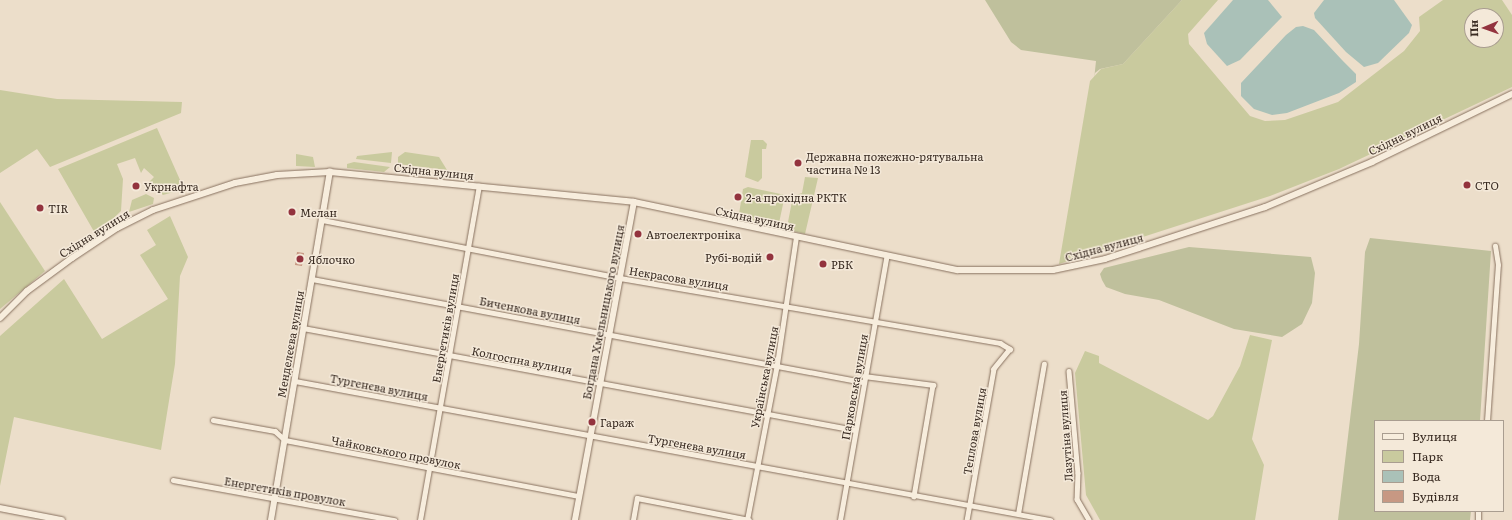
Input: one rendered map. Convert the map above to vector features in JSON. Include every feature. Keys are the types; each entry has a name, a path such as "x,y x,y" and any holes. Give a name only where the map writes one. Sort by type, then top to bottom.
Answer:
{"main road":[{"name":"Східна вулиця","path":"0,318 27,291 72,258 117,228 153,210 235,183 276,176 330,172 634,202 886,258 958,270 1002,272 1053,270 1100,261 1258,209 1316,187 1512,94"}],"street":[{"name":"Менделєєва вулиця","path":"271,520 330,172"},
{"name":"Енергетиків вулиця","path":"420,520 441,408 478,186"},
{"name":"Богдана Хмельницького вулиця","path":"575,520 634,202"},
{"name":"Некрасова вулиця","path":"322,220 620,278 788,304 1000,343 1010,349"},
{"name":"Українська вулиця","path":"748,520 766,415 788,304 796,238"},
{"path":"1487,420 1498,265 1495,246"},
{"name":"Парковська вулиця","path":"840,520 864,376 886,258"},
{"name":"Биченкова вулиця","path":"312,279 777,364 863,382"},
{"name":"Колгоспна вулиця","path":"303,328 766,415 855,430"},
{"name":"Теплова вулиця","path":"967,520 994,369 1010,349"},
{"path":"1018,514 1044,364"},
{"name":"Лазутіна вулиця","path":"1069,371 1078,473 1077,499 1089,520"},
{"path":"864,376 933,386 914,496"},
{"name":"Тургенєва вулиця","path":"294,381 1050,520"},
{"name":"Чайковського провулок","path":"213,420 276,431 284,440 579,496"},
{"name":"Енергетиків провулок","path":"173,480 394,520"},
{"path":"633,520 637,498 748,520"},
{"path":"0,508 62,520"}],"green space":[{"path":"985,0 1182,0 1123,64 1100,69 1095,73 1094,80 1096,61 1021,50 1011,42"},
{"path":"1182,0 1218,0 1188,34 1189,44 1250,116 1265,121 1285,120 1338,102 1404,51 1420,31 1419,17 1443,0 1502,0 1512,15 1512,87 1339,169 1270,196 1059,264 1090,81 1101,69 1123,64"},
{"path":"0,90 57,99 182,102 181,113 50,167 37,149 0,173"},
{"path":"157,128 184,189 163,195 149,182 154,177 144,168 141,173 135,158 117,164 123,179 121,211 96,235 58,169"},
{"path":"751,140 763,140 767,144 766,149 762,149 762,178 758,182 745,177"},
{"path":"392,152 391,163 356,159 357,156"},
{"path":"405,152 439,157 447,170 398,164 398,157"},
{"path":"296,154 313,157 315,167 296,166"},
{"path":"354,162 390,167 384,172 347,168 347,164"},
{"path":"805,177 818,178 805,234 793,231 788,222 793,196 802,193"},
{"path":"748,187 785,195 779,223 774,226 743,220 739,214 743,189"},
{"path":"146,194 154,198 153,204 129,212 132,200"},
{"path":"0,202 45,271 0,309"},
{"path":"170,216 188,257 180,276 175,364 161,450 14,417 0,486 0,336 64,279 102,339 168,299 140,255 156,245 147,230"},
{"path":"1370,238 1491,251 1480,420 1374,420 1374,512 1471,512 1470,520 1338,520 1359,344 1365,252"},
{"path":"1189,247 1311,257 1315,273 1312,303 1302,324 1282,337 1234,329 1159,300 1125,294 1106,287 1102,280 1100,274 1104,268"},
{"path":"1250,335 1272,340 1252,439 1264,465 1255,520 1100,520 1086,495 1075,373 1085,351 1099,356 1099,363 1208,420 1213,416 1240,366"}],"water":[{"path":"1233,0 1268,0 1282,17 1240,60 1227,66 1207,44 1204,33"},
{"path":"1324,0 1394,0 1412,25 1409,33 1378,63 1364,67 1346,52 1315,18 1314,13"},
{"path":"1303,26 1314,30 1356,74 1356,82 1339,93 1287,113 1272,115 1254,109 1241,96 1241,83 1286,35 1296,27"}],"building":[{"name":"Яблочко","path":"297,252 304,253 302,266 295,265"}],"place":[{"name":"Державна пожежно-рятувальна частина № 13","path":"798,163"},
{"name":"СТО","path":"1467,185"},
{"name":"Укрнафта","path":"136,186"},
{"name":"2-а прохідна РКТК","path":"738,197"},
{"name":"TIR","path":"40,208"},
{"name":"Мелан","path":"292,212"},
{"name":"Автоелектроніка","path":"638,234"},
{"name":"Рубі-водій","path":"770,257"},
{"name":"Яблочко","path":"300,259"},
{"name":"РБК","path":"823,264"},
{"name":"Гараж","path":"592,422"}]}
